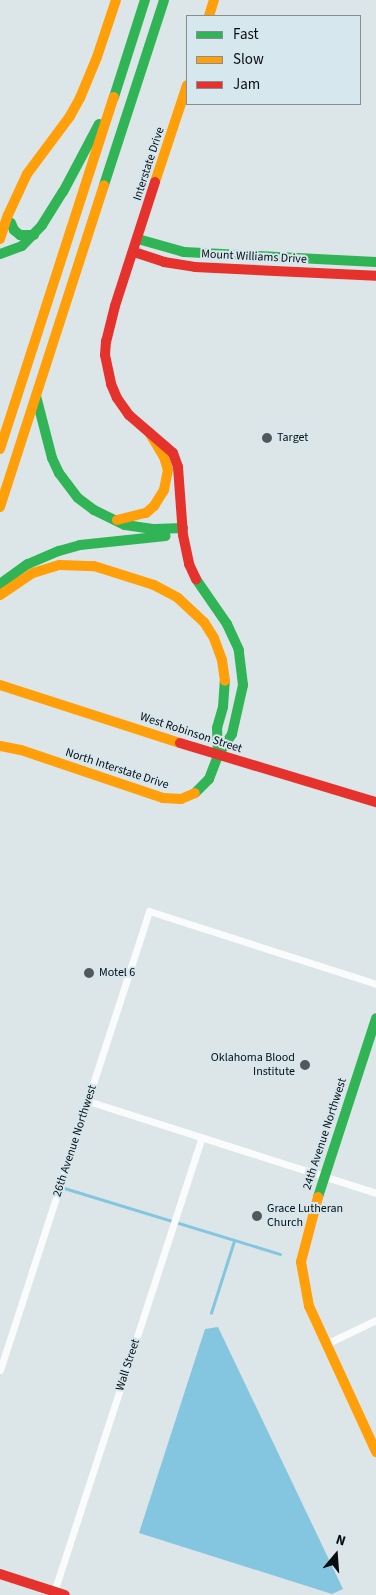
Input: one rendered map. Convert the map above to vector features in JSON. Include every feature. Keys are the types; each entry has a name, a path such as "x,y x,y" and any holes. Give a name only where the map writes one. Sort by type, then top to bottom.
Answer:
{"main road":[{"path":"0,239 21,188 36,160 70,116 80,98 97,57 116,0"},
{"path":"0,449 145,0"},
{"path":"0,507 164,0"},
{"path":"209,15 214,0"},
{"name":"Interstate Drive","path":"134,252 186,87"},
{"path":"0,253 22,246 34,235 63,192 115,94"},
{"path":"0,253 21,188"},
{"path":"11,223 14,230 20,236 34,235"},
{"name":"Mount Williams Drive","path":"138,239 184,252 376,262"},
{"name":"Mount Williams Drive","path":"134,252 164,262 194,267 376,276"},
{"name":"North Interstate Drive","path":"0,746 21,750 174,800 188,797 204,786 209,779 218,755 232,734 237,718 242,699 242,666 239,650 227,624 206,597 193,574 185,551 178,467 173,453 128,415 117,398 108,377 105,355 106,341 110,323 134,252"},
{"path":"36,394 46,440 59,473 78,498 111,520 138,528 183,531"},
{"path":"111,520 125,520 146,513 154,506 164,490 168,470 164,457 149,432"},
{"path":"0,584 28,564 80,545 183,531"},
{"path":"0,595 14,583 33,573 60,565 77,565 94,566 145,582 167,590 178,598 204,622 214,638 222,660 225,690 223,708 217,728 218,755"},
{"name":"West Robinson Street","path":"0,685 218,755 376,802"},
{"name":"24th Avenue Northwest","path":"376,1018 324,1177 308,1230 301,1262 309,1306 373,1437 376,1452"},
{"path":"0,1574 65,1595"}],"street":[{"name":"26th Avenue Northwest","path":"0,1370 149,911 376,984"},
{"path":"88,1101 376,1193"},
{"name":"Wall Street","path":"54,1592 202,1138"},
{"path":"326,1344 376,1320"}],"water":[{"path":"218,1327 343,1589 332,1594 139,1533 205,1329"}],"waterway":[{"path":"61,1187 280,1254"},
{"path":"211,1313 234,1241"}],"traffic: fast":[{"path":"114,97 145,0"},
{"path":"104,185 164,0"},
{"path":"0,254 22,246 42,225 63,192 99,124"},
{"path":"11,223 14,230 20,235 34,235"},
{"path":"138,239 184,252 376,262"},
{"path":"36,396 52,458 59,473 78,498 94,510 125,525 155,529 183,528"},
{"path":"0,584 28,564 59,551 80,545 166,536"},
{"path":"195,793 209,779 218,755 232,734 243,685 239,650 227,624 196,579"},
{"path":"218,755 217,728 223,707 225,681"},
{"path":"318,1197 376,1018"}],"traffic: slow":[{"path":"0,239 8,215 27,174 70,116 80,98 97,57 116,0"},
{"path":"209,15 214,0"},
{"path":"155,182 186,88"},
{"path":"0,449 114,97"},
{"path":"0,507 104,185"},
{"path":"117,520 146,513 154,506 164,490 168,470 164,457 149,432"},
{"path":"0,595 33,573 60,565 94,566 154,585 178,598 204,622 214,638 222,660 225,681"},
{"path":"0,685 180,743"},
{"path":"0,746 21,750 163,798 181,799 195,793"},
{"path":"318,1197 301,1262 309,1306 376,1452"}],"traffic: jam":[{"path":"155,182 115,306 106,341 105,355 111,384 117,398 129,415 173,453 178,467 183,535 189,564 196,579"},
{"path":"134,252 164,262 195,267 376,276"},
{"path":"180,743 376,802"},
{"path":"0,1574 65,1595"}],"place":[{"name":"Target","path":"267,438"},
{"name":"Motel 6","path":"89,973"},
{"name":"Oklahoma Blood Institute","path":"305,1065"},
{"name":"Grace Lutheran Church","path":"257,1216"}]}
